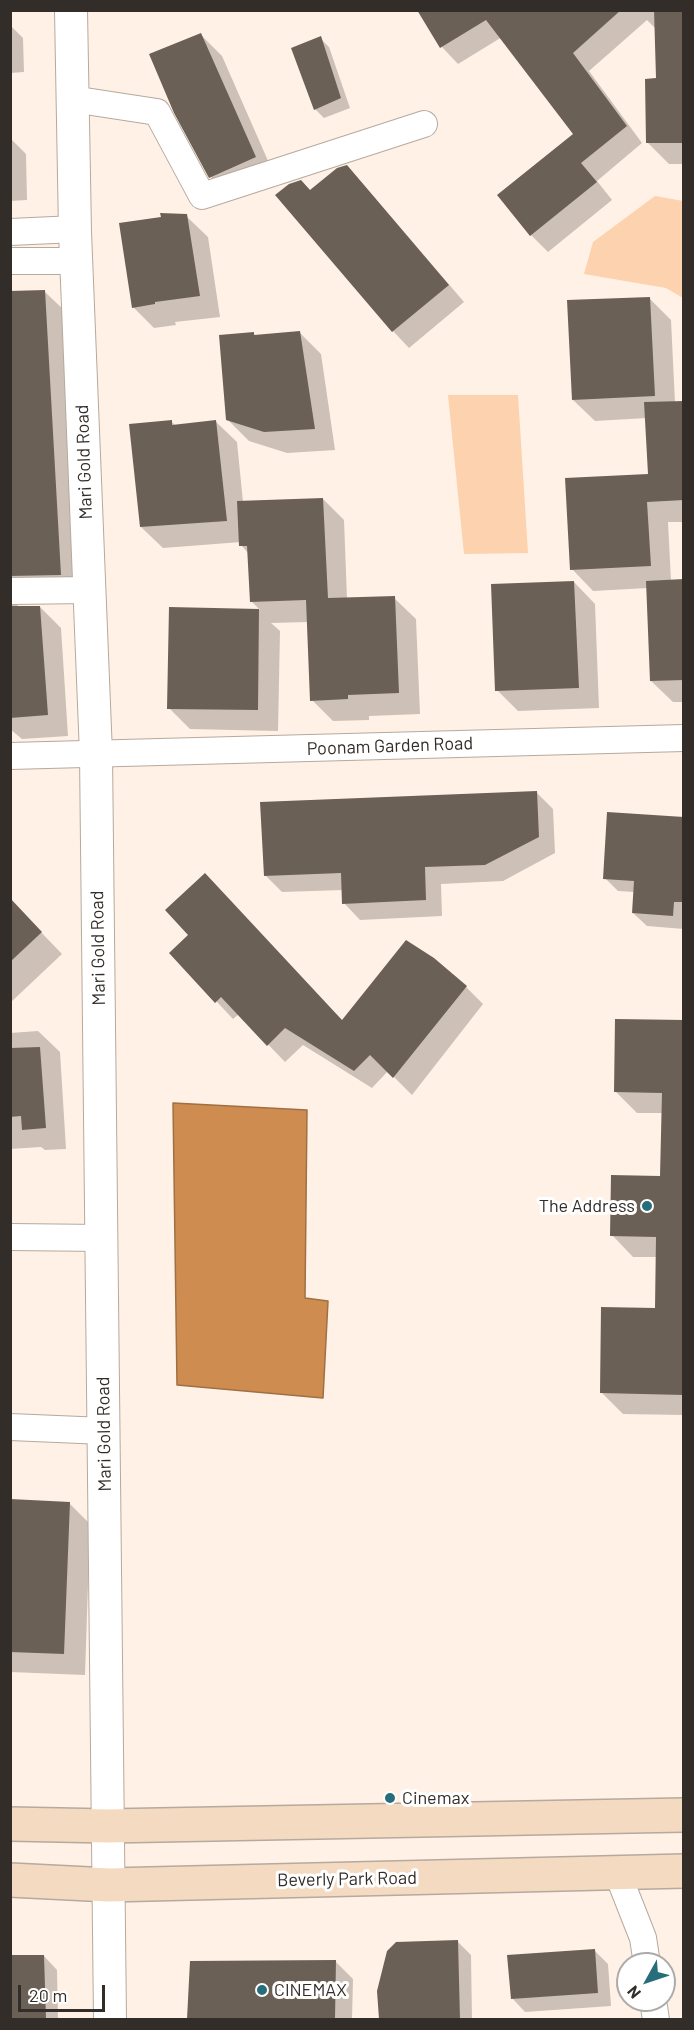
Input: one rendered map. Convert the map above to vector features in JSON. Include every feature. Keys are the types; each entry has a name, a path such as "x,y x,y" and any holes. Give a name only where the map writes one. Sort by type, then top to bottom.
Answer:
{"main road":[{"path":"10,1824 108,1826 684,1815"},
{"name":"Beverly Park Road","path":"10,1880 109,1885 684,1871"}],"street":[{"name":"Mari Gold Road","path":"71,10 76,261 96,754 110,2019"},
{"path":"72,99 157,112 201,196 424,124"},
{"path":"10,232 76,229"},
{"path":"10,261 76,261"},
{"path":"10,591 89,590"},
{"name":"Poonam Garden Road","path":"10,756 684,738"},
{"path":"10,1237 102,1238"},
{"path":"10,1427 104,1431"},
{"path":"616,1872 643,1938 645,1952"}],"shaded area":[{"path":"655,196 683,201 683,298 666,288 584,274 593,242"},
{"path":"448,395 518,395 528,553 464,554"},
{"path":"173,1103 307,1110 305,1298 328,1301 323,1398 177,1385"}],"building":[{"path":"417,10 621,10 573,53 627,126 581,163 597,182 530,236 497,195 573,134 486,20 440,48"},
{"path":"654,10 684,10 684,143 646,143 645,79 656,78"},
{"path":"201,33 256,157 209,178 174,113 149,54"},
{"path":"321,36 341,98 314,110 291,48"},
{"path":"347,165 449,285 392,332 275,195 289,184 301,180 310,190 337,168"},
{"path":"160,213 187,214 200,296 155,302 155,304 132,308 119,223 161,217"},
{"path":"45,290 61,575 10,576 10,291"},
{"path":"650,297 655,396 572,400 567,300"},
{"path":"300,331 315,429 264,432 226,420 219,335"},
{"path":"684,401 684,500 647,502 651,566 570,570 565,478 648,474 644,402"},
{"path":"172,420 172,425 216,420 227,521 140,527 129,424"},
{"path":"323,498 328,598 395,596 399,693 348,695 348,699 310,701 306,600 250,602 247,546 239,546 237,501"},
{"path":"684,579 684,680 650,681 646,581"},
{"path":"574,581 579,688 495,691 491,584"},
{"path":"10,606 40,606 48,715 10,718"},
{"path":"169,607 259,609 258,710 167,709"},
{"path":"537,791 539,837 485,865 425,867 426,900 342,904 341,873 264,876 260,802"},
{"path":"607,812 684,817 684,902 674,902 673,916 632,913 634,881 603,879"},
{"path":"205,873 342,1020 406,940 434,958 467,986 393,1078 370,1055 354,1071 285,1028 267,1046 221,997 215,1003 169,953 188,935 165,910"},
{"path":"10,898 42,932 10,962"},
{"name":"The Address","path":"615,1019 684,1020 684,1395 600,1393 601,1307 655,1308 656,1237 610,1236 611,1175 660,1176 662,1093 614,1092"},
{"path":"40,1047 46,1128 22,1130 21,1116 10,1117 10,1048"},
{"path":"10,1499 70,1502 64,1654 10,1652"},
{"path":"458,1940 460,2019 379,2019 377,1991 387,1951 396,1942"},
{"path":"595,1949 598,1993 511,1999 507,1955"},
{"path":"10,1955 44,1955 46,2019 10,2019"},
{"name":"CINEMAX","path":"336,1960 335,2019 187,2019 190,1961"}],"place":[{"name":"The Address","path":"647,1206"},
{"name":"Cinemax","path":"390,1798"},
{"name":"CINEMAX","path":"262,1990"}]}
